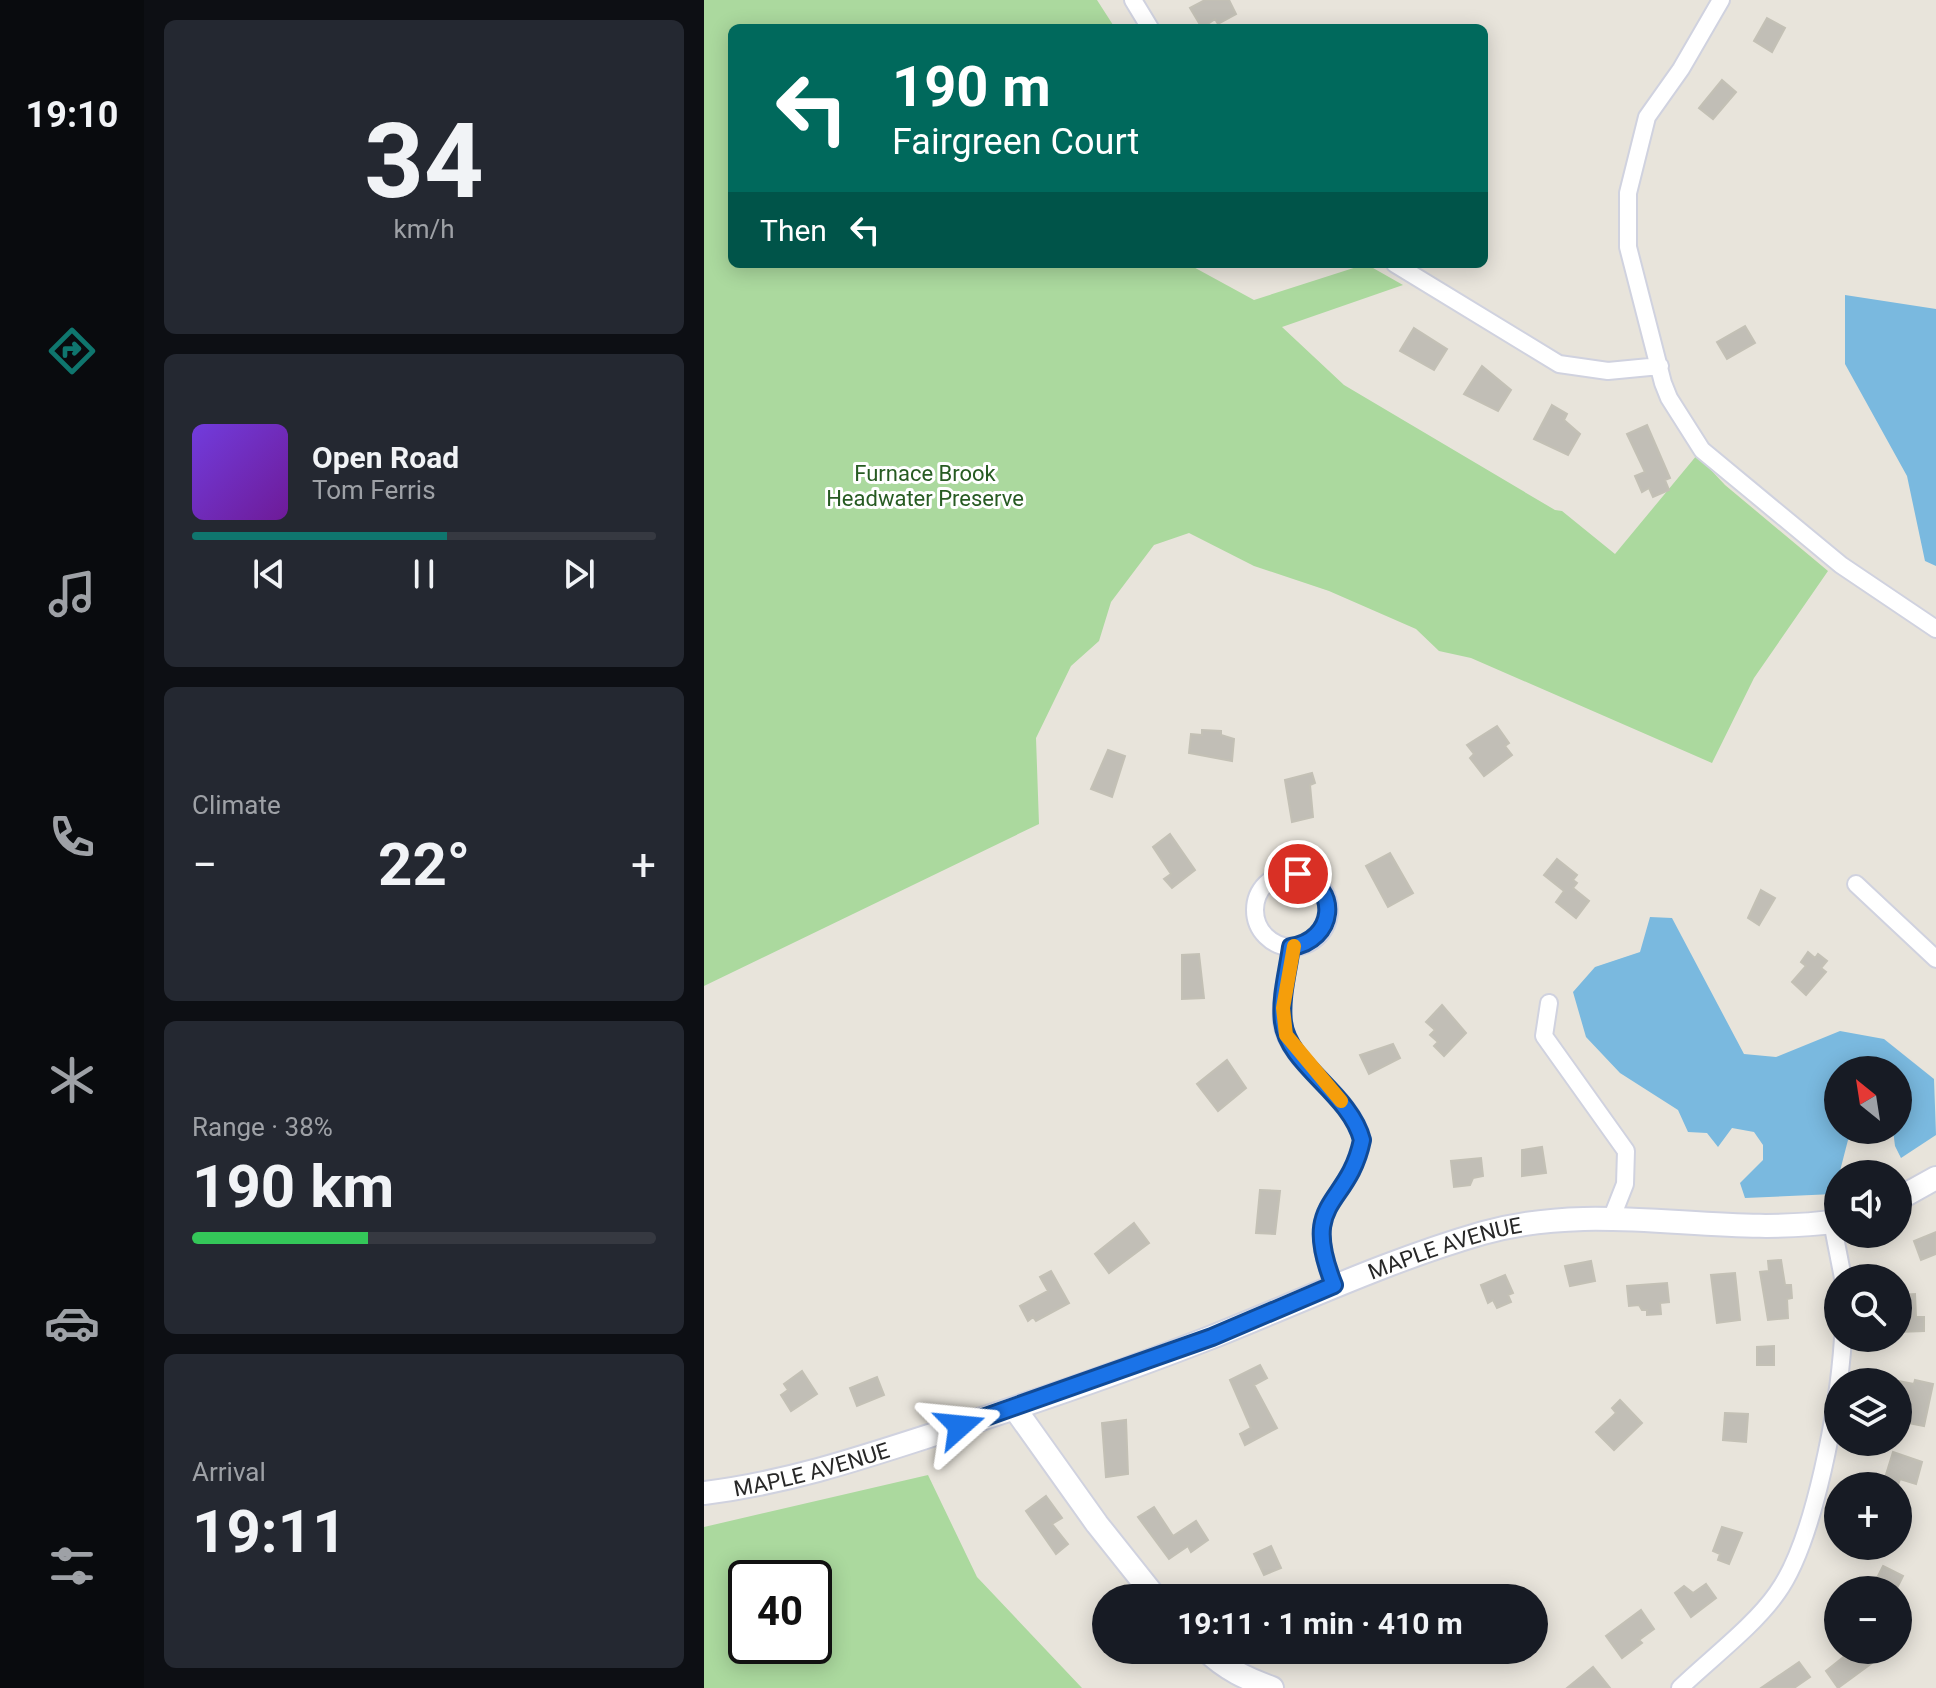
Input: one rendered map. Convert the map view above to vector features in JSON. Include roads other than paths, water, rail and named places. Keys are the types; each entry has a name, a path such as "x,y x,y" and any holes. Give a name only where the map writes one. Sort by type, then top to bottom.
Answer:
{"street":[{"path":"1133,0 1148,24"},
{"path":"1721,0 1681,69 1647,117 1628,193 1628,247 1669,398 1702,450 1841,565 1936,629"},
{"path":"1402,268 1559,364 1608,371 1660,369"},
{"path":"1289,873 1310,878 1320,885 1329,907 1323,931 1304,945 1291,947 1271,940 1258,923 1255,913 1264,886 1289,873"},
{"path":"1856,884 1936,959"},
{"path":"1291,947 1283,1008 1286,1035 1351,1113 1362,1140 1352,1166 1324,1211 1321,1242 1334,1285"},
{"path":"1549,1003 1544,1036 1626,1151 1625,1184 1612,1217"},
{"path":"1912,1191 1936,1178"},
{"name":"MAPLE AVENUE","path":"704,1493 795,1479 1015,1409 1212,1337 1334,1285 1486,1232 1544,1221 1612,1217 1783,1228 1824,1223"},
{"path":"1680,1688 1775,1597 1789,1575 1801,1548 1830,1433 1841,1352"},
{"path":"1015,1409 1097,1524 1145,1584"},
{"path":"1221,1664 1244,1678 1272,1688"}],"water":[{"path":"1845,295 1936,309 1936,566 1925,561 1907,476 1845,364"},
{"path":"1650,917 1672,918 1744,1054 1776,1057 1840,1031 1884,1039 1905,1056 1824,1056 1824,1144 1847,1144 1843,1160 1824,1160 1824,1194 1745,1198 1740,1183 1763,1160 1763,1145 1754,1132 1732,1128 1718,1147 1707,1133 1688,1132 1678,1110 1620,1073 1586,1037 1573,992 1595,967 1640,952"},
{"path":"1912,1061 1934,1079 1936,1135 1901,1158 1895,1146 1912,1144"}],"park label":[{"name":"Furnace Brook Headwater Preserve","path":"925,486"}]}
